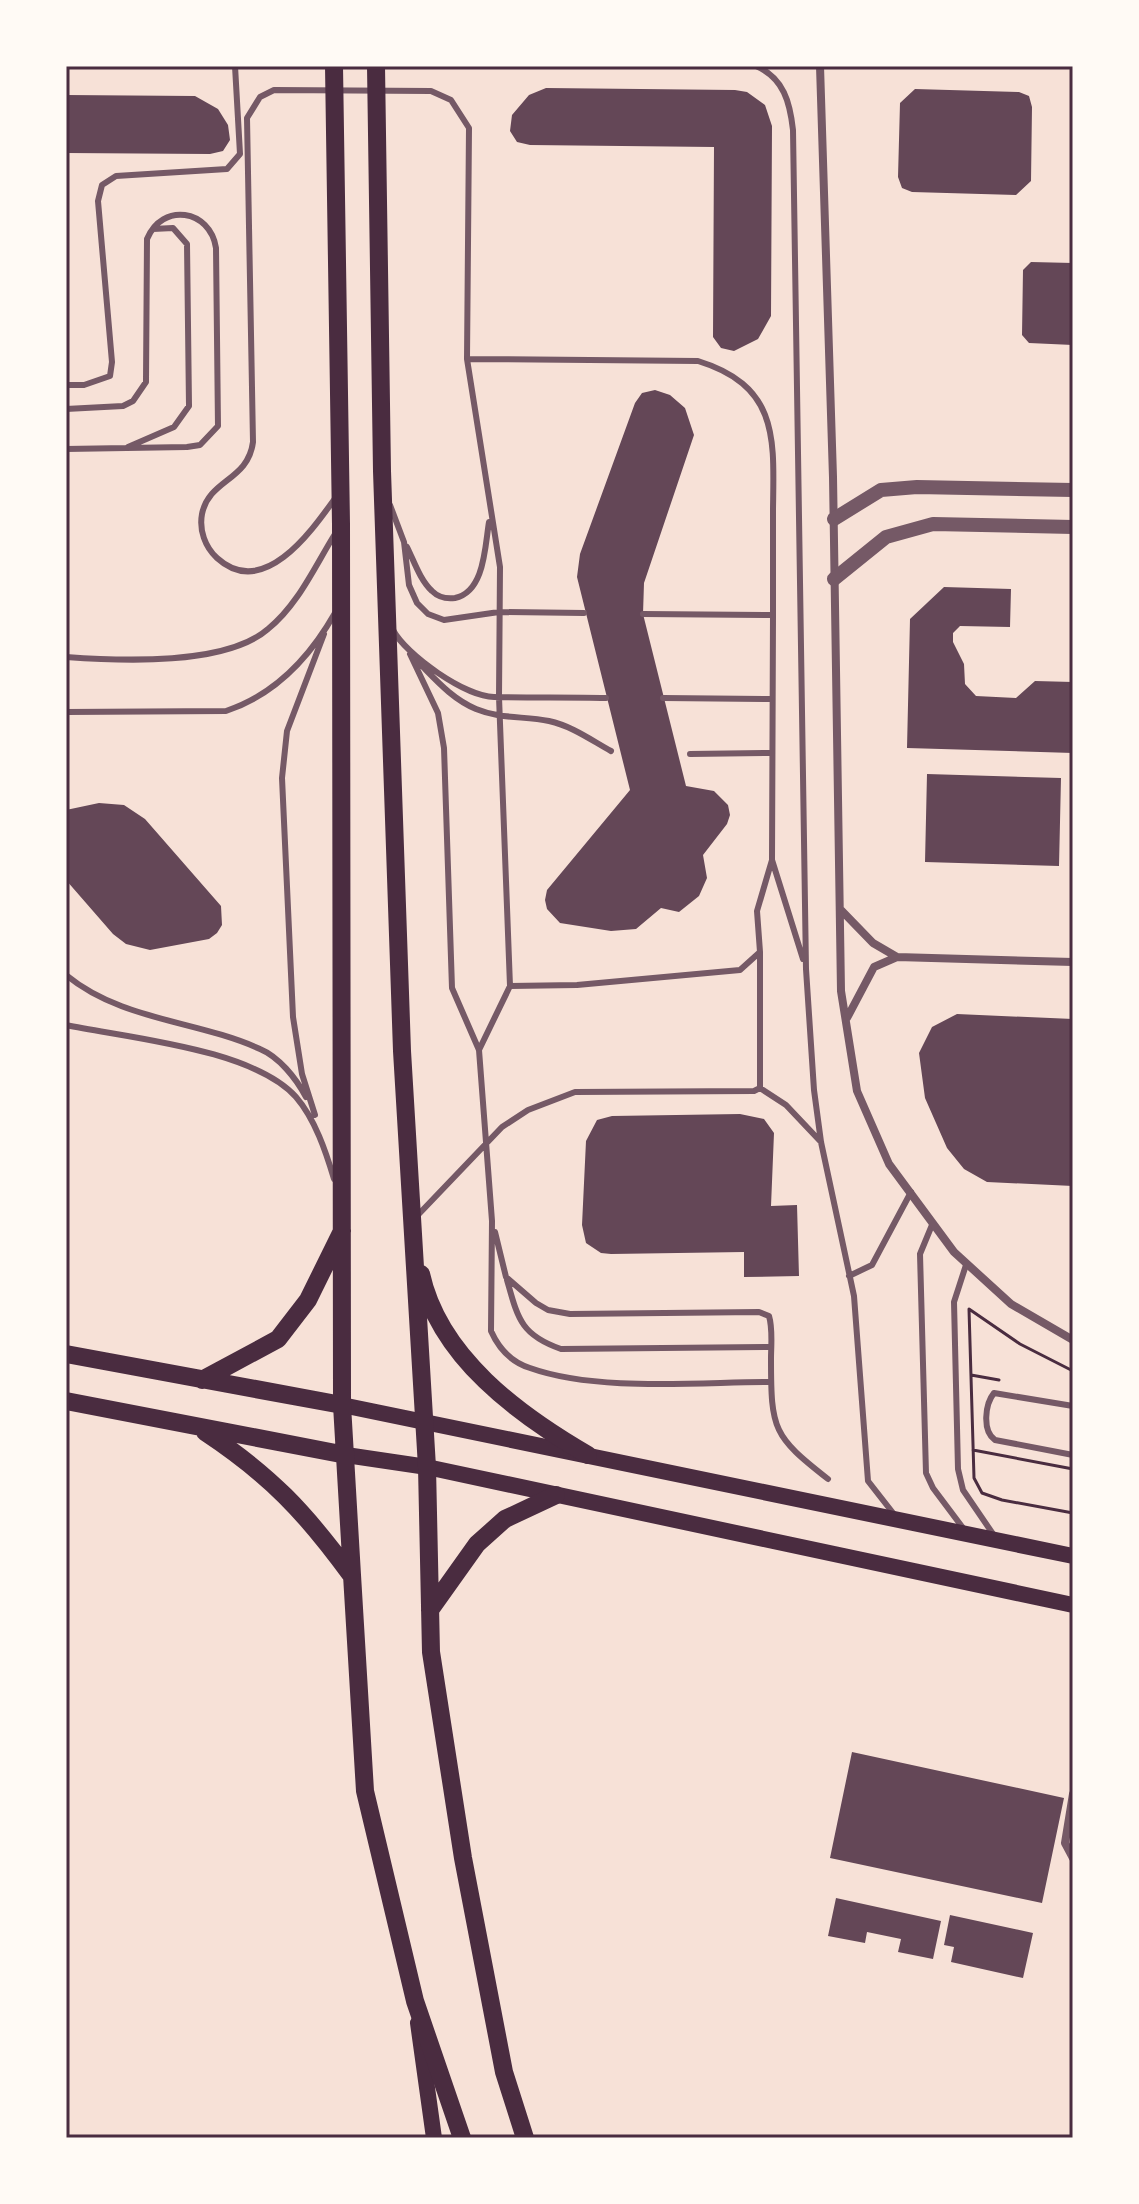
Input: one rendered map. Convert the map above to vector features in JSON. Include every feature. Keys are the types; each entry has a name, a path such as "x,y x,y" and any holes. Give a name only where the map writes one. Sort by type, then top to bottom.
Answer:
{"main road":[{"path":"334,66 341,524 345,1225 342,1405 365,1791 415,2001 434,2138"},
{"path":"376,66 387,618 411,1223 425,1420 431,1652 463,1858 504,2072 525,2138"},
{"path":"411,1223 424,1286 446,1330 479,1376 535,1424 588,1455"},
{"path":"202,1380 278,1339 308,1300 345,1225"},
{"path":"66,1354 425,1420 1073,1556"},
{"path":"66,1401 346,1455 427,1467 1073,1605"},
{"path":"196,1425 256,1466 313,1524 352,1575"},
{"path":"430,1610 477,1544 505,1519 556,1495"},
{"path":"415,2001 462,2138"}],"street":[{"path":"820,66 834,519 841,991 857,1091 889,1164 932,1225 966,1265 1011,1304 1073,1340"},
{"path":"834,519 881,490 917,487 1073,490"},
{"path":"834,579 886,537 933,524 1073,527"},
{"path":"840,908 873,943 897,957"},
{"path":"846,1022 852,1004 874,967 897,957 1073,962"},
{"path":"1073,1794 1065,1843 1073,1858"}],"lane":[{"path":"66,385 84,385 110,376 112,362 98,201 102,185 116,176 227,169 235,163 240,154 235,66"},
{"path":"756,66 780,83 790,103 793,130 806,969 814,1090 821,1142 849,1276 868,1481 886,1508 906,1521"},
{"path":"340,481 298,547 264,567 243,570 223,563 204,538 201,517 208,498 244,467 253,442 247,126 250,110 260,97 274,90 431,91 451,100 469,128 467,359 500,567 499,697 510,986 479,1050"},
{"path":"66,409 123,406 133,401 146,382 146,249 151,230 166,217 185,214 203,222 214,238 218,426 200,445 66,449"},
{"path":"124,448 174,427 189,406 187,244 173,228 151,230"},
{"path":"467,359 698,361 736,379 757,399 774,438 772,860 757,911 760,1088"},
{"path":"383,480 404,542 434,594 446,598 459,597 470,591 477,580 490,514"},
{"path":"66,659 206,656 248,643 283,615 341,524"},
{"path":"404,542 409,585 417,603 428,614 444,620 499,612 584,613"},
{"path":"341,603 324,634 287,731 282,778 293,1017 302,1074 345,1225"},
{"path":"643,614 773,615"},
{"path":"387,618 410,654 438,713 444,748 452,988 479,1050 492,1221 491,1331 498,1346 509,1357 529,1368 576,1379 771,1382"},
{"path":"66,712 226,711 245,705 276,685 324,634"},
{"path":"410,654 468,689 492,698 606,698"},
{"path":"410,654 450,694 500,716 550,721 574,730 611,751"},
{"path":"663,698 772,699"},
{"path":"690,754 772,753"},
{"path":"772,860 806,969"},
{"path":"510,986 577,985 740,970 760,952"},
{"path":"66,975 112,1004 261,1049 289,1072 315,1115"},
{"path":"66,1025 244,1062 274,1078 297,1098 326,1150"},
{"path":"760,1088 786,1105 821,1142"},
{"path":"411,1223 502,1127 528,1110 575,1092 754,1091 760,1088"},
{"path":"849,1276 872,1265 911,1192"},
{"path":"492,1221 523,1327 540,1341 561,1349 771,1347"},
{"path":"932,1225 920,1254 926,1473 949,1512 968,1534"},
{"path":"966,1265 954,1302 958,1469 963,1490 998,1541"},
{"path":"506,1277 536,1303 561,1312 764,1313 770,1320 771,1382 779,1433 786,1446 828,1479"},
{"path":"1073,1406 994,1393 988,1402 987,1429 995,1440 1073,1455"}],"path":[{"path":"1073,1371 1020,1344 969,1309 974,1478 982,1493 1002,1500 1073,1513"},
{"path":"973,1450 1073,1469"}],"building":[{"path":"546,88 735,90 747,92 765,105 772,126 771,316 758,339 734,351 721,348 713,337 714,147 530,145 517,142 510,131 512,115 529,95"},
{"path":"915,89 1019,92 1029,96 1032,107 1031,181 1016,195 912,192 902,188 898,177 900,103"},
{"path":"66,95 195,96 218,109 228,125 230,140 223,151 210,154 66,153"},
{"path":"1031,262 1073,263 1073,345 1029,343 1022,335 1023,270"},
{"path":"655,390 670,395 685,408 694,435 644,583 643,614 686,786 714,791 728,805 730,815 727,824 703,855 707,878 699,896 679,912 661,908 636,929 611,931 560,923 547,909 545,900 547,890 630,790 577,577 580,554 635,403 642,393"},
{"path":"944,587 1011,589 1010,627 960,626 953,633 953,642 964,664 965,684 976,696 1016,698 1035,681 1073,682 1073,753 907,748 910,619"},
{"path":"927,774 1061,778 1059,866 925,862"},
{"path":"99,803 124,805 145,819 221,906 222,925 217,933 209,939 150,950 126,944 113,934 66,880 66,810"},
{"path":"957,1014 1073,1019 1073,1186 987,1182 964,1169 947,1148 925,1098 919,1053 932,1027"},
{"path":"740,1114 764,1119 774,1133 771,1206 797,1205 799,1276 744,1277 744,1252 611,1254 601,1253 586,1243 582,1225 586,1141 597,1120 612,1116"},
{"path":"852,1752 1064,1798 1042,1903 830,1858"},
{"path":"836,1898 941,1921 933,1959 898,1952 901,1939 867,1932 865,1943 828,1936"},
{"path":"950,1915 1033,1933 1023,1978 951,1962 954,1947 944,1945"}]}
